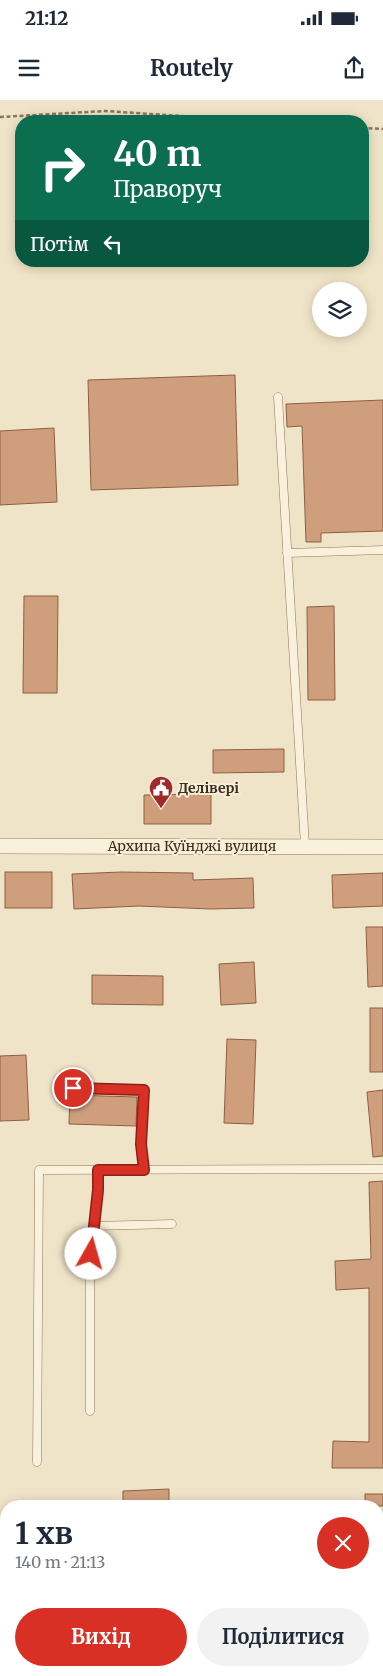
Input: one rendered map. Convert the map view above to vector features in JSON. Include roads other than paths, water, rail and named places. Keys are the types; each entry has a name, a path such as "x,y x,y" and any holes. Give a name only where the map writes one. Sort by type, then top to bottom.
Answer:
{"street":[{"name":"Архипа Куїнджі вулиця","path":"0,846 383,847"}],"lane":[{"path":"278,397 305,846"},
{"path":"287,554 383,550"},
{"path":"73,1088 144,1090 141,1144 144,1170"},
{"path":"37,1462 40,1170 383,1170"},
{"path":"90,1410 90,1267 98,1190 98,1170"},
{"path":"94,1226 172,1224"}],"place":[{"name":"Делівері","path":"161,809"}]}
